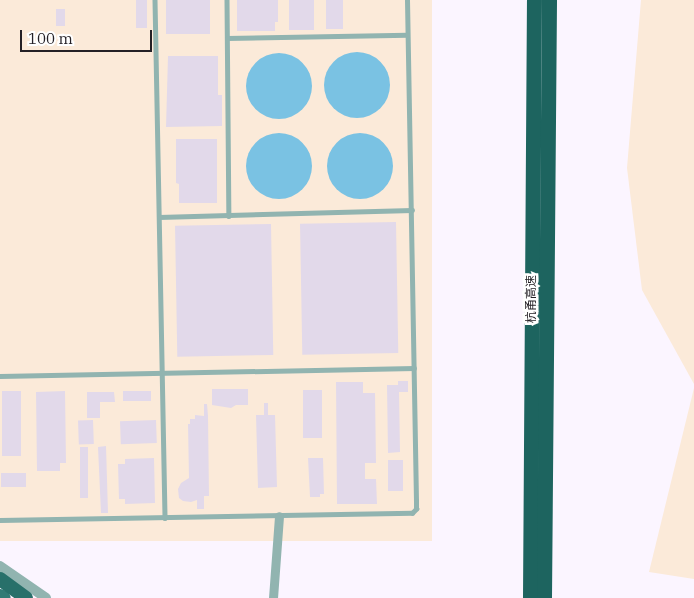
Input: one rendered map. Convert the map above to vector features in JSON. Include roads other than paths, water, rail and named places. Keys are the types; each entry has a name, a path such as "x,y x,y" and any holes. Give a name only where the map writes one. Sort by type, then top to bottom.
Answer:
{"highway":[{"name":"杭甬高速","path":"534,0 540,51 544,598"},
{"name":"杭甬高速","path":"530,598 540,51 549,0"},
{"path":"0,579 26,598"}],"main road":[{"path":"0,596 4,598"}],"street":[{"path":"273,598 279,516"},
{"path":"0,566 46,598"}],"lane":[{"path":"155,0 165,518"},
{"path":"227,0 228,216"},
{"path":"0,520 412,513 416,509 407,0"},
{"path":"227,38 407,36"},
{"path":"159,217 412,210"},
{"path":"0,376 414,368"}],"water":[{"path":"357,52 369,55 380,62 387,73 390,85 387,97 380,108 369,115 357,118 345,115 334,108 327,97 324,85 327,73 334,62 345,55"},
{"path":"279,53 291,56 302,63 309,74 312,86 309,98 302,109 291,116 279,119 267,116 256,109 249,98 246,86 249,74 256,63 267,56"},
{"path":"279,133 291,136 302,143 309,154 312,166 309,178 302,189 291,196 279,199 267,196 256,189 249,178 246,166 249,154 256,143 267,136"},
{"path":"360,133 372,136 383,143 390,154 393,166 390,178 383,189 372,196 360,199 348,196 337,189 330,178 327,166 330,154 337,143 348,136"}]}
